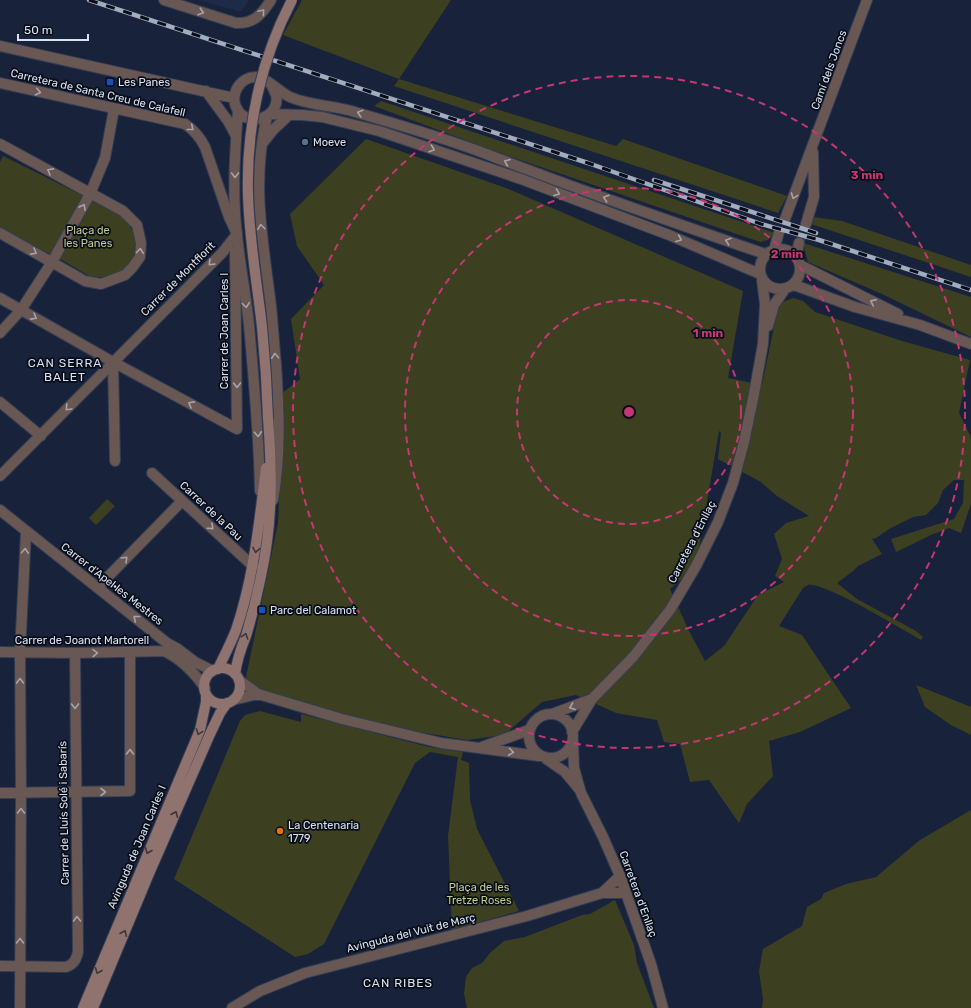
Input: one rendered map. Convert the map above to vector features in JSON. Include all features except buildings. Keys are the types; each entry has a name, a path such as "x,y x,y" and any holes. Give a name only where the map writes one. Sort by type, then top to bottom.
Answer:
{"main road":[{"path":"268,418 267,464 258,538 246,598 236,631 216,670 207,677 206,691 210,699 221,704 230,702 239,691 237,662 254,607 262,574 271,512 272,464 264,349 250,222 248,193 249,163 251,130 260,85 276,36 292,0"},
{"path":"216,670 229,670 237,677"},
{"name":"Avinguda de Joan Carles I","path":"83,1008 200,730 206,702 206,691"},
{"name":"Avinguda de Joan Carles I","path":"93,1008 210,734 220,713 230,702"}],"street":[{"path":"164,0 236,24 251,22 261,14 271,0"},
{"name":"Camí dels Joncs","path":"785,219 813,148 867,0"},
{"path":"0,46 234,98"},
{"path":"261,511 256,407 249,323 237,234 235,199 238,110 234,98 238,85 244,80 250,78 257,77 267,81 272,86 291,97 325,106 350,110 444,139 569,185 770,252 780,249 787,250 798,261 920,325"},
{"name":"Carretera de Santa Creu de Calafell","path":"0,83 185,124 194,130 201,138 220,191"},
{"path":"271,512 277,478 279,442 278,395 272,316 258,195 264,130 269,115 276,103 276,96 272,86"},
{"path":"206,92 228,121 236,136"},
{"path":"0,333 21,310 52,262 90,194 105,158 114,109"},
{"path":"238,110 247,118 255,120 260,120 269,115 322,117 379,130 520,179 669,235 761,277 767,285 775,289 789,287 920,325 971,344"},
{"path":"262,144 274,129 289,115"},
{"path":"0,144 123,211 136,225 140,243 140,257 125,275 101,284 85,281 0,232"},
{"name":"Camí dels Joncs","path":"806,224 814,197 813,148"},
{"path":"803,172 814,197"},
{"path":"220,191 228,198 235,199 254,198 258,195"},
{"path":"220,191 229,218 237,234"},
{"path":"763,344 765,304 760,264 770,252 779,232"},
{"name":"Carrer de Montflorit","path":"41,436 134,340 222,253 237,234"},
{"name":"Carrer de Joan Carles I","path":"113,362 237,429 235,248 237,234"},
{"path":"763,344 774,305 799,276 799,243"},
{"path":"0,298 113,362 115,461"},
{"name":"Carretera d'Enllaç","path":"581,793 574,768 572,736 592,699 633,657 670,610 696,566 718,522 733,483 744,442 763,344"},
{"path":"0,402 41,436 0,476"},
{"name":"Carrer de la Pau","path":"152,472 253,566"},
{"path":"98,587 182,501"},
{"name":"Carrer d'Apel·les Mestres","path":"0,510 26,532 98,587 165,647 178,649 195,662 216,670"},
{"path":"20,1008 22,793 20,653 26,532"},
{"name":"Carrer de Joanot Martorell","path":"0,652 130,652 165,647 192,670 206,691"},
{"path":"0,793 130,792 130,652"},
{"name":"Carrer de Lluís Solé i Sabarís","path":"20,966 66,967 72,965 76,960 78,952 75,653"},
{"path":"237,677 258,694 342,719 441,743 482,747 542,757 554,759 566,752 572,736 569,724 565,719 552,714 544,715 532,724 529,730 528,738 530,745 534,752 542,757"},
{"path":"230,702 258,694"},
{"name":"Carretera d'Enllaç","path":"552,714 592,699"},
{"path":"482,747 529,730"},
{"name":"Carretera d'Enllaç","path":"542,757 565,772 581,793 603,837 620,876 651,964 663,1008"},
{"path":"602,893 620,876"},
{"path":"602,893 626,893"},
{"name":"Avinguda del Vuit de Març","path":"232,1008 260,991 305,974 527,916 602,893"},
{"path":"0,966 20,966"}],"shaded area":[{"path":"198,0 249,0 241,12"}],"green space":[{"path":"302,0 451,0 399,79 283,35"},
{"path":"399,79 616,146 623,139 787,196 778,213 394,86"},
{"path":"381,101 775,233 768,240 760,242 500,153 374,106"},
{"path":"366,139 506,188 743,291 728,378 762,385 777,312 783,302 793,298 803,301 815,312 902,341 970,360 959,413 971,437 971,504 961,533 949,528 896,552 891,539 954,519 963,503 964,480 954,480 943,490 938,503 926,515 913,517 872,539 882,554 858,566 837,583 857,599 916,631 923,637 921,640 846,598 817,586 808,585 803,588 779,626 802,635 851,708 800,732 769,741 773,776 747,804 739,823 709,780 690,782 680,744 664,742 657,720 616,713 576,695 542,702 504,735 467,740 395,728 264,691 252,685 246,677 278,523 281,459 281,394 300,379 291,319 324,285 297,246 290,214","holes":["719,431 721,433 718,459 761,482 777,496 809,516 786,523 774,534 782,559 775,576 784,582 758,595 724,646 705,661 688,629 670,589 696,566"]},
{"name":"Plaça de les Panes","path":"3,156 121,216 135,234 137,245 134,257 129,267 119,275 91,277 62,260 0,229 0,162"},
{"path":"814,217 842,221 971,265 971,277 811,224"},
{"path":"803,243 971,297 971,337 882,294 808,262"},
{"path":"107,499 115,506 96,525 89,518"},
{"path":"916,685 971,707 971,735 951,725 925,707"},
{"name":"La Centenaria 1779","path":"260,711 301,722 301,714 429,747 463,752 461,760 469,763 470,800 477,829 519,911 452,930 448,836 458,757 430,752 415,763 324,944 308,954 295,957 174,879 240,721 245,715"},
{"path":"971,810 971,1008 762,1008 763,999 759,971 763,949 802,926 807,907 821,899 824,893 846,884 876,877 920,840"},
{"path":"615,900 634,945 637,963 654,1008 467,1008 464,994 466,977 472,968 482,963 490,953 504,941 525,937 582,915 590,914"}],"tunnel":[{"path":"799,243 806,224"}],"railway":[{"path":"89,0 588,163 761,224 819,240 971,290"},
{"path":"654,180 816,233"}],"place":[{"name":"Les Panes","path":"110,82"},
{"name":"Moeve","path":"305,142"},
{"name":"Parc del Calamot","path":"262,610"},
{"name":"La Centenaria 1779","path":"280,831"}],"district":[{"name":"CAN SERRA BALET","path":"65,370"},
{"name":"CAN RIBES","path":"398,983"}],"park label":[{"name":"Plaça de les Tretze Roses","path":"479,893"}]}
